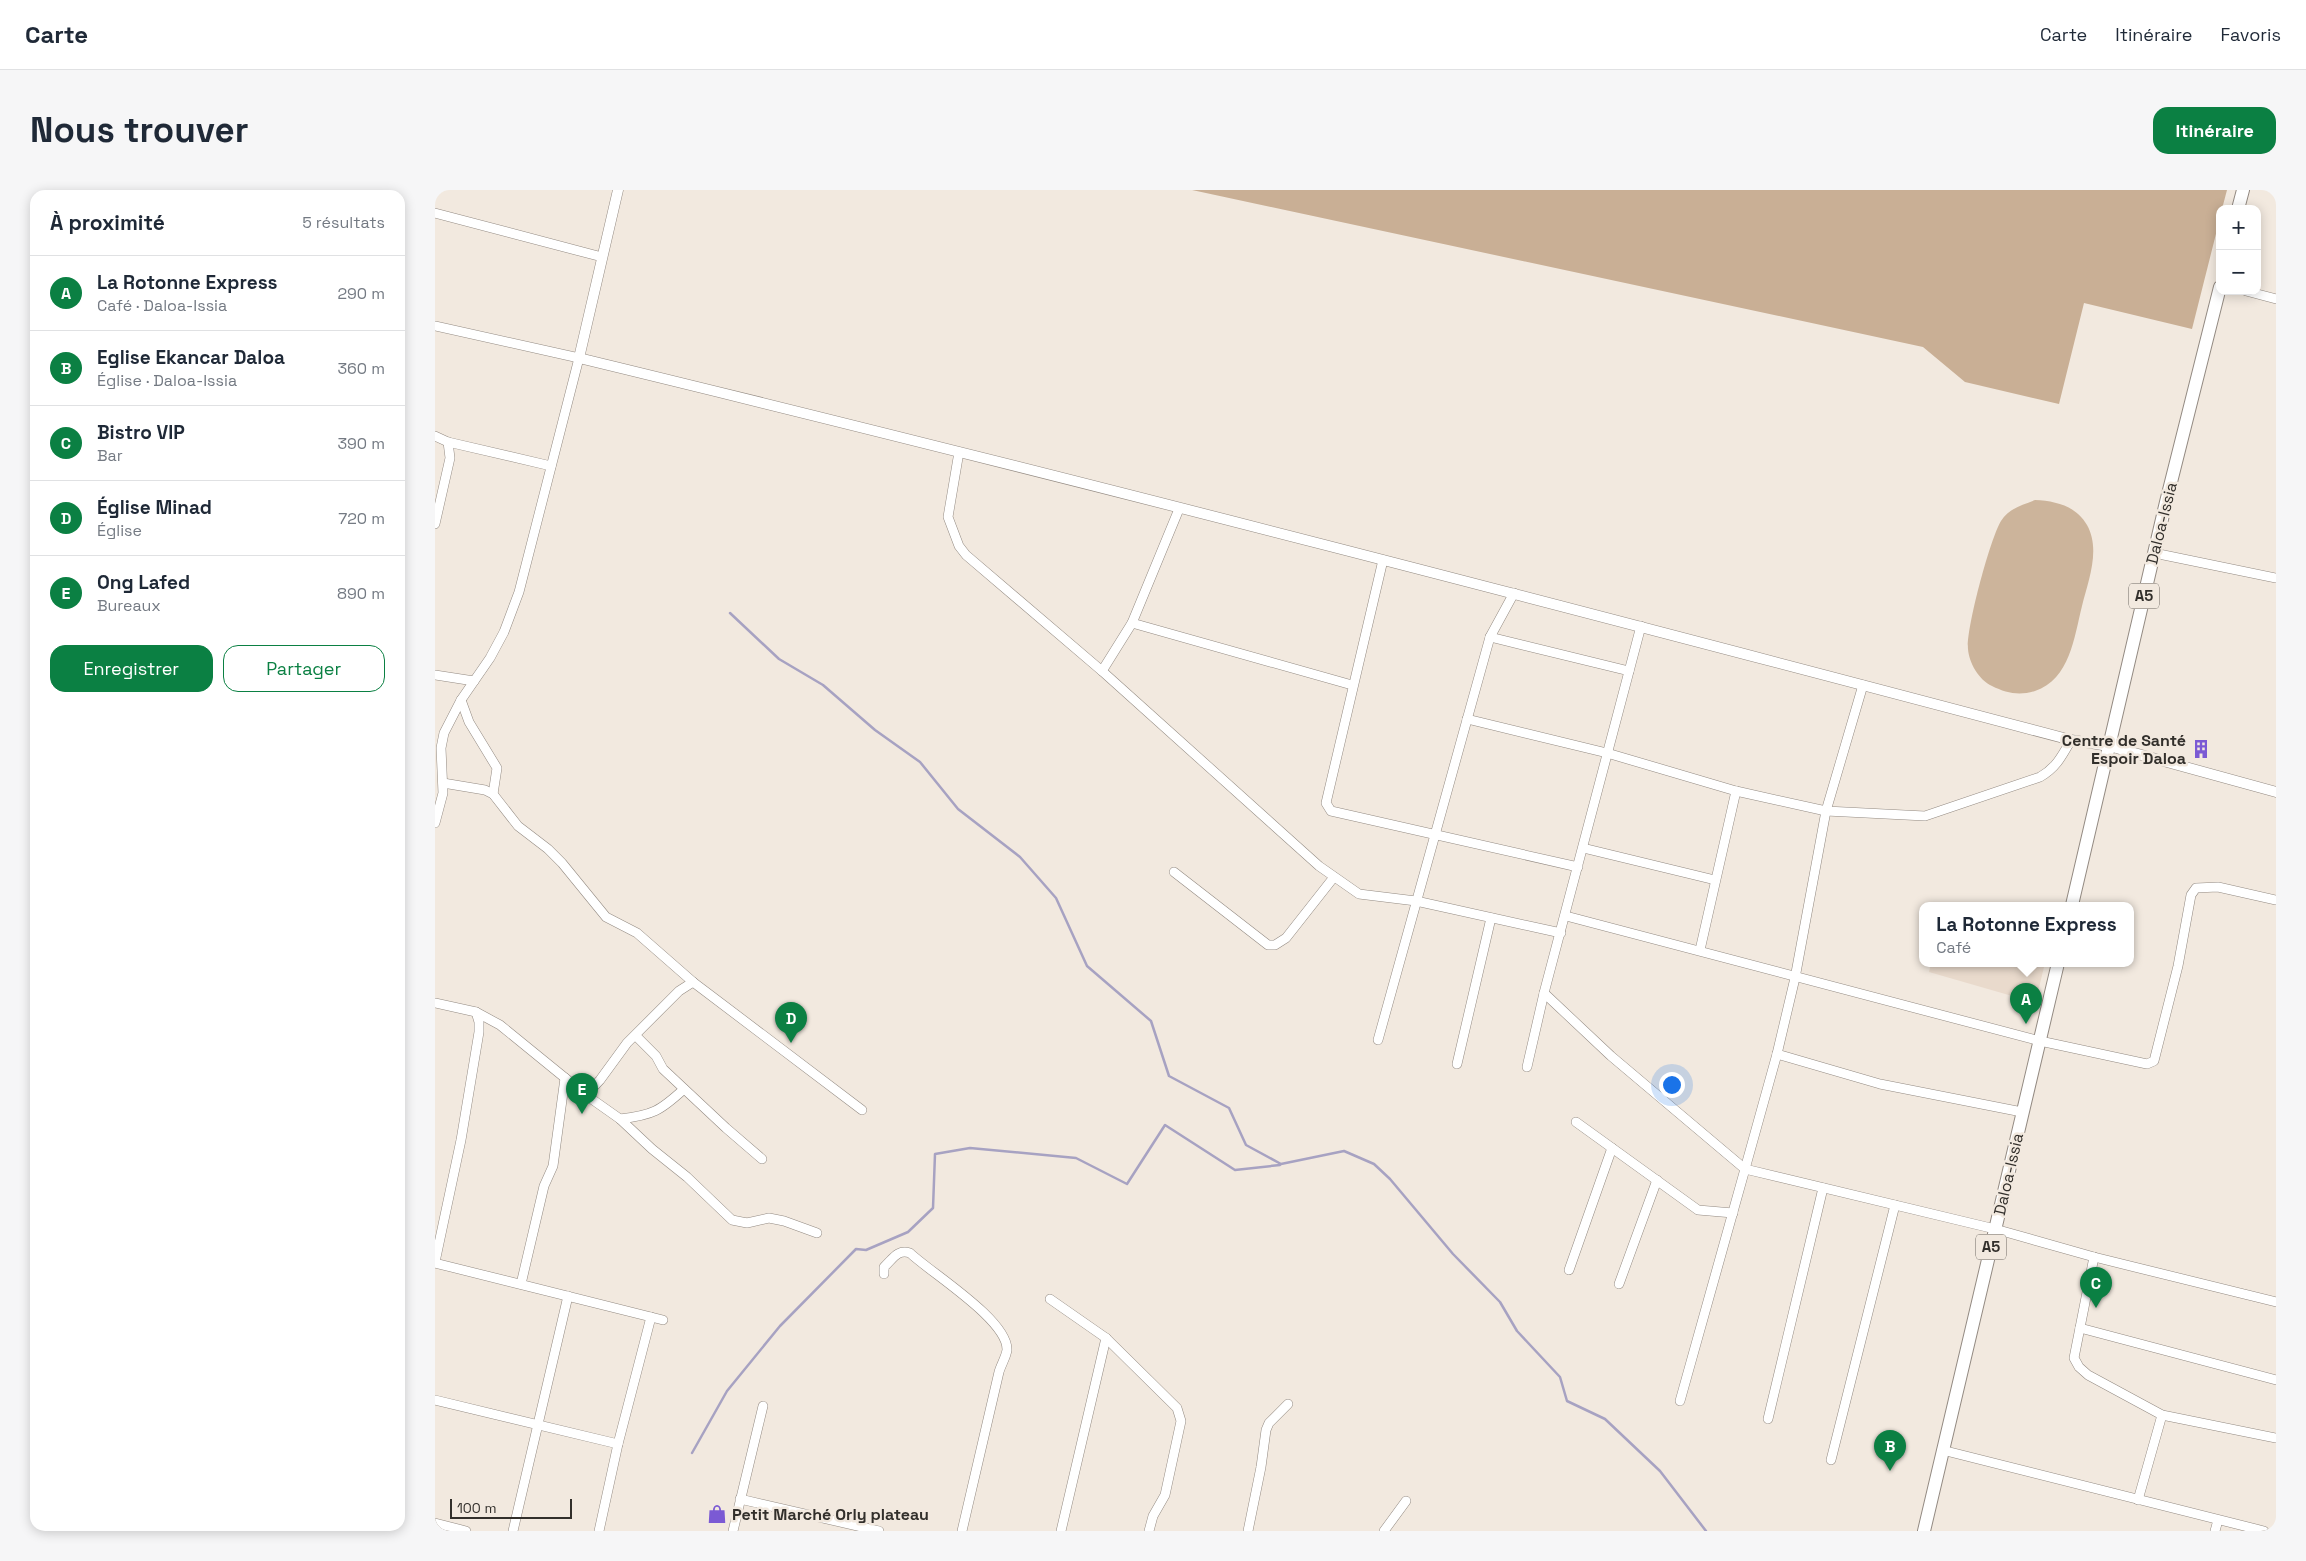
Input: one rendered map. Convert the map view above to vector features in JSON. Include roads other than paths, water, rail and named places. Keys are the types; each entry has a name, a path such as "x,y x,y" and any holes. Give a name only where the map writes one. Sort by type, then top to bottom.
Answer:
{"main road":[{"path":"2240,205 2243,190"},
{"name":"Daloa-Issia","path":"2073,902 2154,552 2218,295"},
{"name":"Daloa-Issia","path":"1924,1531 2057,967"}],"street":[{"path":"435,823 441,806 443,783 439,772 444,733 461,700 491,658 504,632 519,592 579,358 618,190"},
{"path":"435,213 602,257"},
{"path":"2261,295 2276,299"},
{"path":"435,326 579,358 959,452 1515,593 2071,740 2109,746 2276,792"},
{"path":"435,436 448,442 551,466"},
{"path":"435,524 449,458 448,442"},
{"path":"959,452 948,517 959,546 966,555 1102,671 1319,866 1359,894 1416,901 1561,933"},
{"path":"1102,671 1132,623 1179,509"},
{"path":"2154,552 2276,578"},
{"path":"1383,560 1352,685 1326,802 1331,810 1578,868"},
{"path":"1378,1040 1490,637 1515,593"},
{"path":"1132,623 1352,685"},
{"path":"1527,1067 1544,993 1641,626"},
{"path":"1490,637 1629,672"},
{"path":"435,674 474,681"},
{"path":"1680,1401 1777,1054 1795,978 1826,811 1863,685"},
{"path":"461,700 469,722 497,768 493,794"},
{"path":"1467,719 1607,753 1737,790 1826,811 1925,816 2040,777 2052,770 2061,760 2071,740"},
{"path":"443,783 485,790 493,794 518,826 548,849 562,863 599,911 612,921 637,933 693,982 862,1110"},
{"path":"1700,950 1737,790"},
{"path":"1583,848 1715,880"},
{"path":"1174,872 1268,945 1275,945 1286,938 1334,877"},
{"path":"1565,916 2040,1041 2147,1064 2154,1061 2178,966 2191,895 2196,888 2218,887 2276,900"},
{"path":"1457,1064 1491,918"},
{"path":"586,1095 600,1080 619,1052 679,991 693,982"},
{"path":"1544,993 1611,1056 1745,1169 1995,1229 2094,1257 2276,1302"},
{"path":"435,1003 476,1012 500,1025 586,1095 620,1119 652,1149 687,1177 732,1220 747,1223 769,1218 784,1220 817,1233"},
{"path":"476,1012 479,1032 461,1140 435,1262 663,1320"},
{"path":"636,1036 656,1056 663,1069 762,1159"},
{"path":"1777,1054 1880,1084 2023,1112"},
{"path":"521,1284 544,1186 553,1166 565,1078"},
{"path":"620,1119 646,1116 664,1108 684,1089"},
{"path":"1576,1122 1698,1210 1733,1213"},
{"path":"1569,1270 1612,1148"},
{"path":"1619,1284 1657,1180"},
{"path":"1768,1419 1823,1188"},
{"path":"1831,1460 1895,1205"},
{"path":"884,1274 884,1267 895,1255 902,1251 910,1253 979,1308 1003,1335 1007,1350 999,1372 963,1531"},
{"path":"2094,1257 2074,1358 2079,1367 2088,1375 2162,1415 2276,1438"},
{"path":"513,1531 568,1296"},
{"path":"1050,1299 1106,1338 1177,1408 1181,1421 1165,1495 1153,1516 1149,1531"},
{"path":"599,1531 618,1444 651,1317"},
{"path":"2080,1328 2276,1380"},
{"path":"1061,1531 1106,1338"},
{"path":"435,1400 618,1444"},
{"path":"1248,1531 1261,1467 1266,1430 1269,1422 1288,1404"},
{"path":"733,1531 763,1406"},
{"path":"2138,1500 2162,1415"},
{"path":"1942,1450 2264,1531"},
{"path":"741,1499 879,1531"},
{"path":"1384,1531 1406,1501"},
{"path":"2215,1531 2218,1520"},
{"path":"435,1523 466,1531"}],"waterway":[{"path":"730,613 779,659 823,685 875,730 920,762 958,809 1020,857 1056,898 1087,966 1151,1021 1169,1076 1229,1108 1246,1145 1281,1164 1344,1151 1374,1164 1390,1179 1453,1254 1500,1302 1517,1331 1560,1377 1567,1401 1605,1419 1660,1471 1706,1531"},
{"path":"692,1453 727,1391 780,1326 856,1249 866,1250 908,1232 933,1208 935,1154 970,1148 1076,1158 1127,1184 1165,1125 1235,1170 1280,1165"}],"place":[{"name":"Centre de Santé Espoir Daloa","path":"2201,749"},
{"name":"La Rotonne Express","path":"2026,1024"},
{"name":"Église Minad","path":"791,1043"},
{"name":"Ong Lafed","path":"582,1114"},
{"name":"Bistro VIP","path":"2096,1308"},
{"name":"Eglise Ekancar Daloa","path":"1890,1471"},
{"name":"Petit Marché Orly plateau","path":"717,1514"}]}
